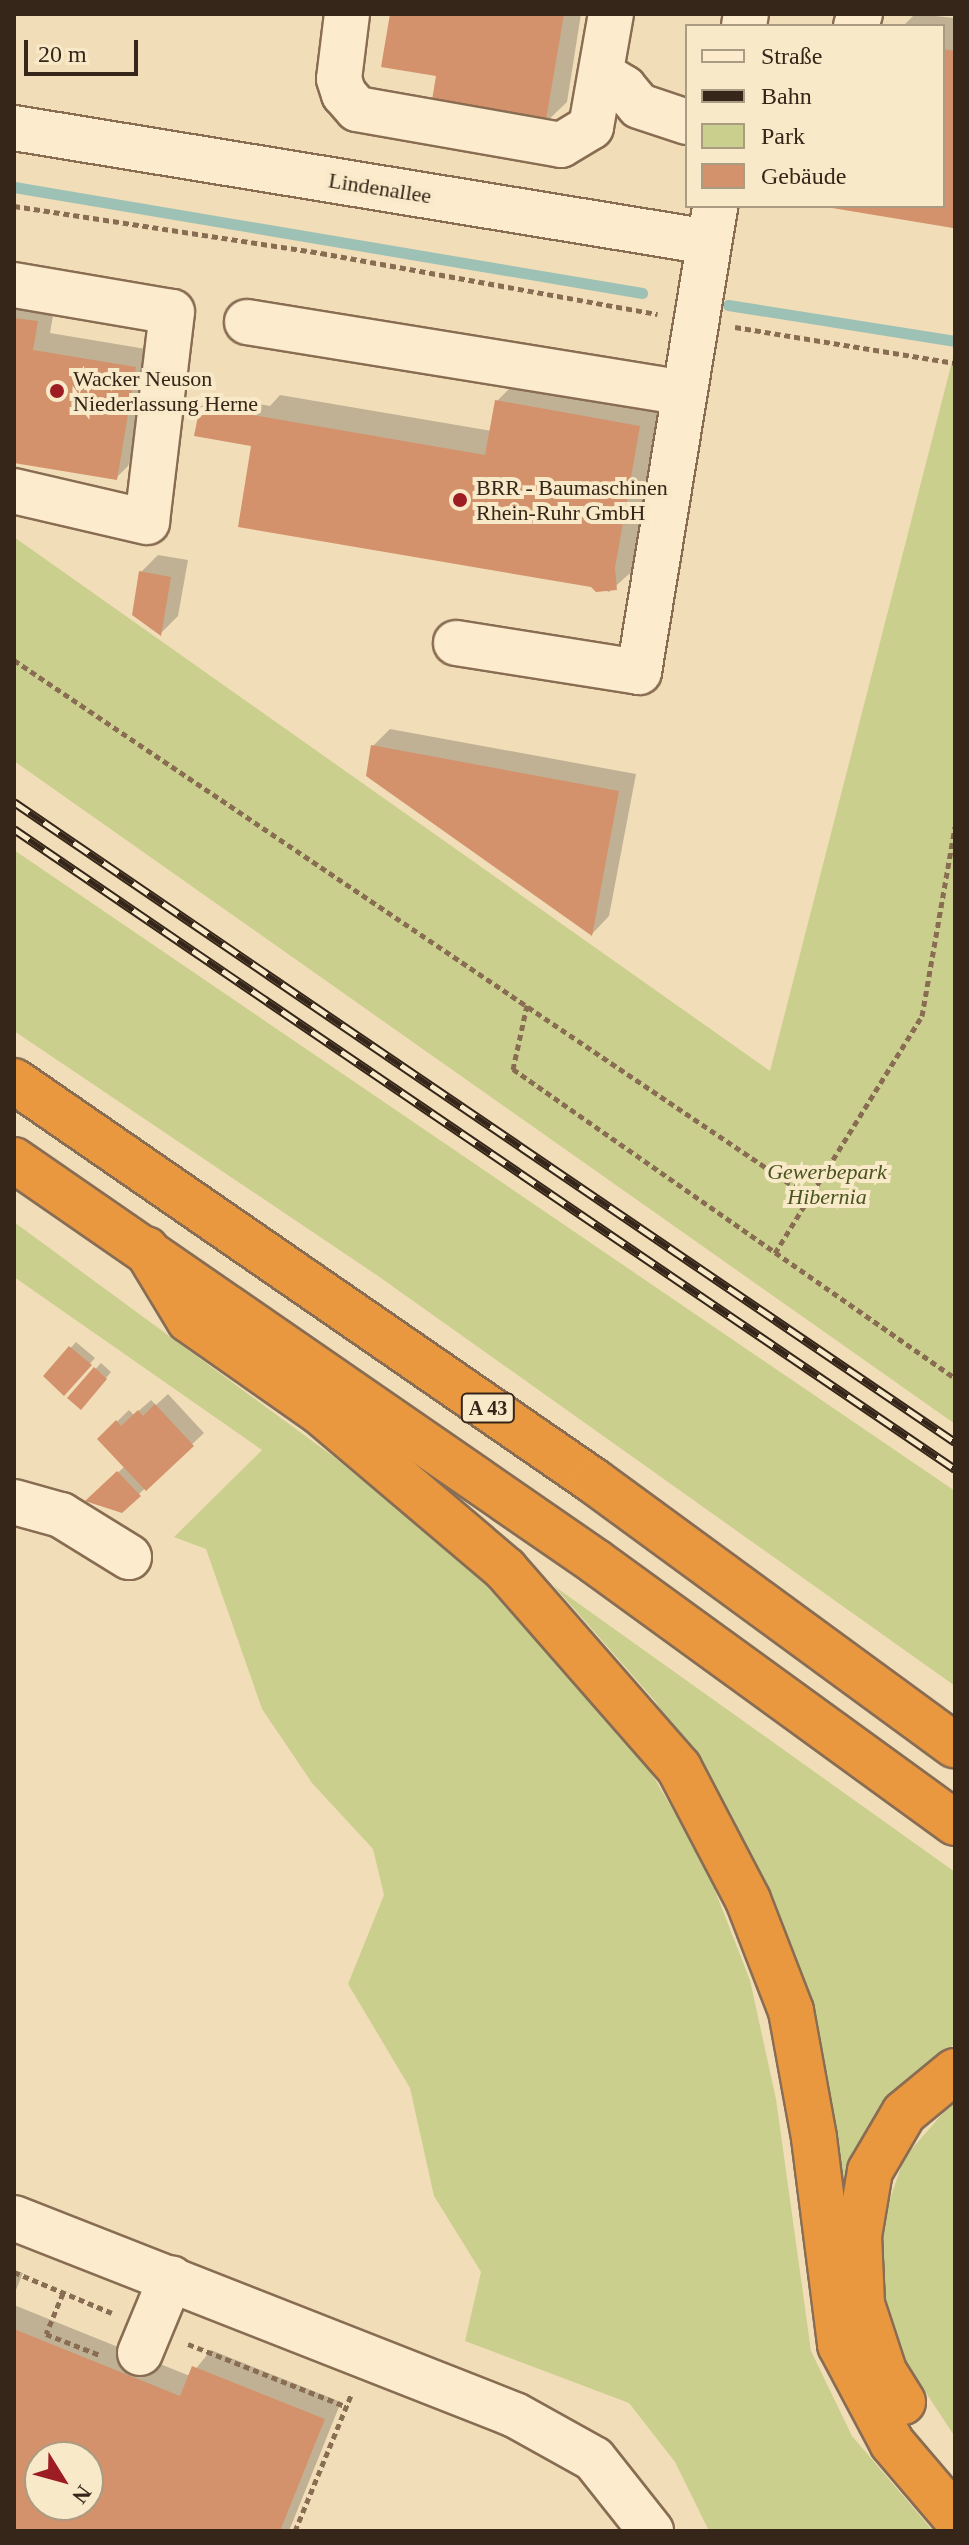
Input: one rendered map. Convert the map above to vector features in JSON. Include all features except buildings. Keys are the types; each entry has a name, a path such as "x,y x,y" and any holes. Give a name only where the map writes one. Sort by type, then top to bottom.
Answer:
{"highway":[{"name":"A 43","path":"14,1081 595,1482 955,1745"},
{"path":"14,1160 596,1562 955,1823"},
{"path":"146,1249 189,1320 320,1412 505,1569 679,1768 748,1900 791,2011 814,2138 840,2345 892,2443 955,2517"},
{"path":"955,2071 904,2113 870,2171 859,2236 862,2304 884,2371 935,2456 955,2475"}],"street":[{"path":"347,14 339,79 344,94 357,109 381,116 561,145 591,127 611,14"},
{"path":"601,74 624,88 639,106 685,121"},
{"name":"Lindenallee","path":"14,128 712,224"},
{"path":"456,643 639,672 712,224"},
{"path":"14,285 172,312 147,522 14,491"},
{"path":"247,322 684,393"},
{"path":"14,1502 61,1515 129,1557"},
{"path":"14,2218 369,2354 515,2415 594,2459 651,2531"},
{"path":"120,2354 171,2278"}],"path":[{"path":"14,206 321,253 955,363"},
{"path":"14,660 808,1196"},
{"path":"775,1253 922,1016 955,827"},
{"path":"527,1005 513,1069 955,1378"},
{"path":"63,2293 46,2334 120,2354"},
{"path":"295,2531 369,2354"}],"green space":[{"name":"Gewerbepark Hibernia","path":"955,350 955,1424 14,761 14,537 770,1071"},
{"path":"14,850 955,1491 955,1686 378,1276 14,1031"},
{"path":"14,1222 334,1457 427,1532 511,1608 645,1762 705,1865 750,1980 776,2099 811,2351 852,2436 933,2531 709,2531 675,2462 629,2403 465,2341 481,2272 434,2196 410,2088 348,1984 384,1895 373,1849 312,1783 262,1709 206,1549 174,1537 262,1450 14,1277"},
{"path":"554,1586 955,1872 955,2044 900,2089 847,2177 839,2208 705,1775 655,1701"},
{"path":"955,2099 955,2437 900,2353 882,2287 880,2229 904,2158"}],"waterway":[{"path":"14,187 642,293"},
{"path":"728,305 955,341"}],"railway":[{"path":"14,802 955,1442"},
{"path":"14,829 955,1469"}],"place":[{"name":"Wacker Neuson Niederlassung Herne","path":"57,391"},
{"name":"BRR - Baumaschinen Rhein-Ruhr GmbH","path":"460,500"}]}
